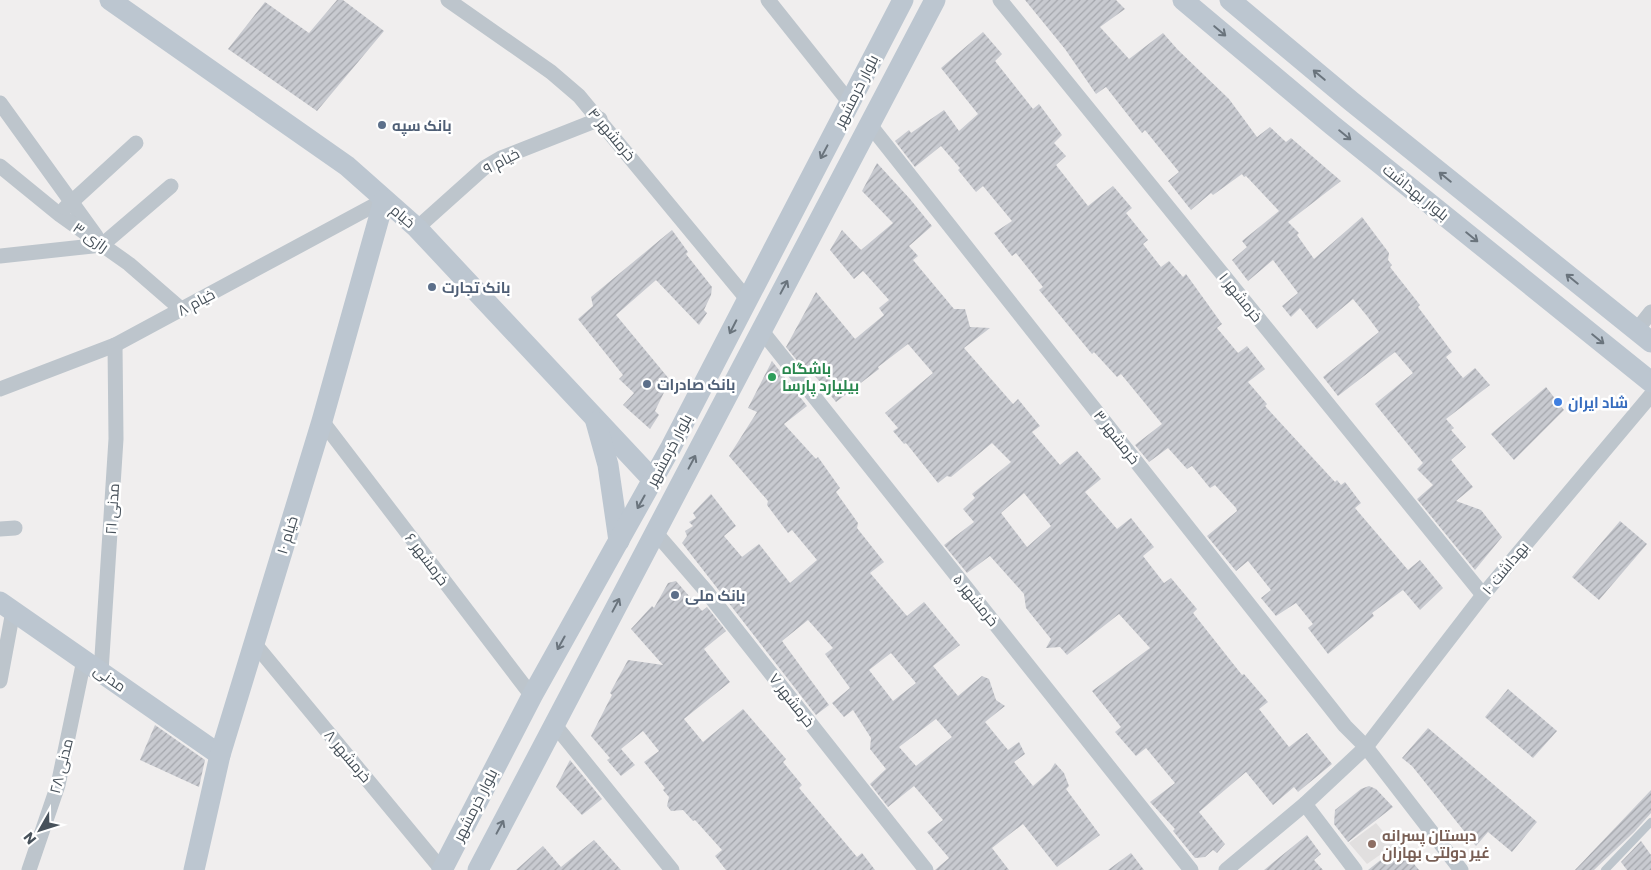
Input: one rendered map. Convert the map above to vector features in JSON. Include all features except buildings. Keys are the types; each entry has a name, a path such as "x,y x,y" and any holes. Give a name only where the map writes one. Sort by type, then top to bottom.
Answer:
{"main road":[{"name":"خیام","path":"110,0 347,166 417,228 653,480"},
{"name":"بلوار خرمشهر","path":"442,870 532,696 653,480 904,0"},
{"name":"بلوار خرمشهر","path":"478,870 935,0"},
{"name":"بلوار بهداشت","path":"1183,0 1332,125 1651,382"},
{"name":"بلوار بهداشت","path":"1230,0 1359,108 1644,337"},
{"path":"850,103 870,126"},
{"name":"خیام ۱۰","path":"194,870 220,754 322,421 384,200"},
{"path":"595,417 608,465 619,541"},
{"name":"مدنی","path":"6,606 220,754"}],"street":[{"name":"خرمشهر ۴","path":"448,0 551,72 579,96 600,119 747,299"},
{"path":"768,0 850,103"},
{"name":"خرمشهر ۱","path":"1000,0 1482,595"},
{"path":"0,103 102,245"},
{"name":"خیام ۹","path":"417,228 484,168 501,158 600,119"},
{"name":"خرمشهر ۳","path":"870,126 1345,726 1366,747 1461,870"},
{"path":"60,215 70,201 136,143"},
{"name":"رازی ۳","path":"0,166 60,215 129,264 182,310"},
{"path":"0,256 102,245 171,186"},
{"name":"خیام ۸","path":"0,390 115,345 384,200"},
{"path":"1644,337 1651,312"},
{"name":"خرمشهر ۵","path":"761,330 1191,870"},
{"name":"مدنی ۲۱","path":"93,666 116,439 115,345"},
{"name":"بهداشت ۱۰","path":"1226,870 1305,804 1366,747 1482,595 1651,395"},
{"name":"خرمشهر ۶","path":"322,421 532,696"},
{"name":"خرمشهر ۷","path":"655,532 706,592 926,870"},
{"path":"0,680 6,606"},
{"name":"خرمشهر ۸","path":"254,643 442,870"},
{"name":"مدنی ۲۸","path":"29,870 58,785 93,666"},
{"path":"554,724 672,870"},
{"path":"1305,804 1355,870"}],"lane":[{"path":"1605,870 1651,822"}],"shaded area":[{"name":"دبستان پسرانه غیر دولتی بهاران","path":"1376,823 1394,845 1367,864 1349,843"}],"place":[{"name":"بانک سپه","path":"382,125"},
{"name":"بانک تجارت","path":"432,287"},
{"name":"باشگاه بیلیارد پارسا","path":"772,377"},
{"name":"بانک صادرات","path":"647,384"},
{"name":"شاد ایران","path":"1558,402"},
{"name":"بانک ملی","path":"675,595"},
{"name":"دبستان پسرانه غیر دولتی بهاران","path":"1372,844"}]}
